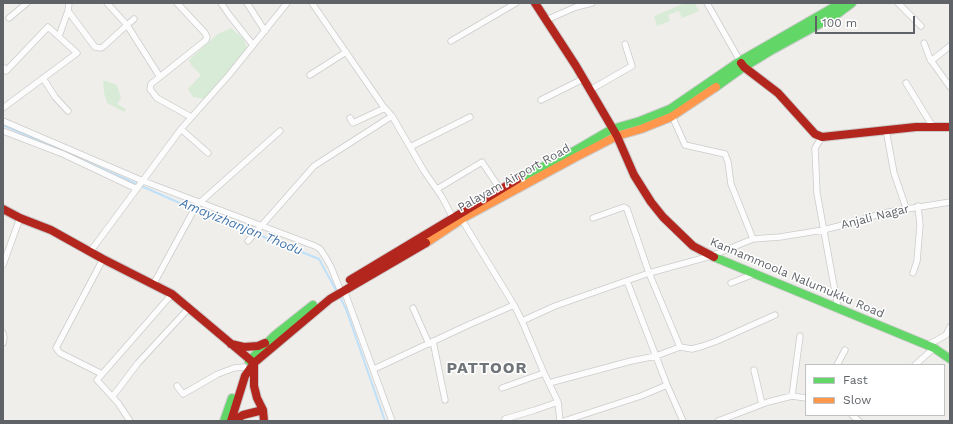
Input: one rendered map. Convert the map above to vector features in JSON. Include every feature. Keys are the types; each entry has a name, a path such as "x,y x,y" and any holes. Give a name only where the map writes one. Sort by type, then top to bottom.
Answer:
{"main road":[{"name":"Kannammoola Nalumukku Road","path":"535,3 576,66 615,132 634,175 650,202 692,246 711,256 931,347 950,359"},
{"name":"Palayam Airport Road","path":"226,420 252,361 268,342 287,325 500,188 576,150 670,109 742,64 772,50 841,3"},
{"name":"Palayam Airport Road","path":"832,9 852,3"},
{"name":"Palayam Airport Road","path":"341,289 415,250 462,220 615,132 641,129 672,116 705,95 742,64"},
{"path":"742,64 778,93 815,134 822,137 886,130 950,127"},
{"path":"3,209 20,218 51,230 103,259 172,294 252,361 254,386 257,398 263,410 264,421"},
{"name":"Palayam Airport Road","path":"226,420 241,372 244,367 327,298"},
{"path":"231,344 244,347 258,346 268,342"},
{"path":"226,420 263,410"}],"street":[{"path":"8,18 27,3"},
{"path":"59,36 68,11 68,3"},
{"path":"107,3 127,25 160,77"},
{"path":"177,3 207,37 206,40 151,84 150,89 157,98 191,117"},
{"path":"221,3 253,45"},
{"path":"247,3 265,31"},
{"path":"90,252 181,129 229,75 287,3"},
{"path":"312,3 392,116 453,218"},
{"path":"451,41 516,3"},
{"path":"546,20 576,7 592,3"},
{"path":"707,3 742,64"},
{"path":"898,3 921,26"},
{"path":"68,11 95,47 101,48 134,19"},
{"path":"3,67 6,71 48,27 77,53 3,108"},
{"path":"924,43 931,61 950,87"},
{"path":"590,90 632,66 626,44"},
{"path":"931,61 950,46"},
{"path":"310,75 346,52"},
{"path":"43,78 55,97 68,111"},
{"path":"541,100 583,79"},
{"path":"906,83 933,127"},
{"path":"350,118 353,123 385,108"},
{"path":"248,241 314,166 392,116"},
{"path":"672,116 685,145 725,154 728,162 731,184 752,239"},
{"path":"410,147 470,117"},
{"path":"3,121 198,205 261,226 320,249 331,267 341,289 374,369 392,421"},
{"path":"181,129 208,153"},
{"path":"153,285 198,205 280,130"},
{"path":"886,130 894,173 906,208"},
{"path":"3,131 63,154 137,189"},
{"path":"822,137 815,148 817,192 838,308"},
{"path":"436,189 482,162 500,188"},
{"name":"Anjali Nagar","path":"522,321 556,306 649,273 711,256 752,239 780,237 823,230 851,224 883,213 918,206 950,202"},
{"path":"913,273 917,261 920,225 918,206"},
{"path":"592,218 624,207 627,209 649,273 680,347"},
{"path":"3,265 20,218"},
{"path":"462,220 514,305 522,321 558,402 560,421"},
{"path":"102,374 60,353 56,348 103,259"},
{"path":"731,283 754,274"},
{"path":"627,281 683,421"},
{"path":"130,421 113,396 97,380 172,294"},
{"path":"374,369 514,305"},
{"path":"113,396 138,363 188,308"},
{"path":"413,308 431,342 445,400"},
{"path":"549,383 630,361 656,356 680,347 692,349 702,346 718,341 775,315"},
{"path":"916,364 931,347 946,335 950,327"},
{"path":"3,333 3,343"},
{"path":"792,396 800,336"},
{"path":"838,364 845,350"},
{"path":"177,386 183,394 218,374 234,368 244,367"},
{"path":"754,370 762,404"},
{"path":"502,388 544,373"},
{"path":"564,421 641,396 667,384"},
{"path":"718,421 762,404 792,396 805,398"},
{"path":"505,419 558,402"}],"green space":[{"path":"685,3 695,3 699,11 682,18 679,11 668,15 670,21 657,26 654,16"},
{"path":"231,28 243,38 247,48 206,99 193,97 188,89 201,75 191,65 189,60 218,34"},
{"path":"103,80 117,85 121,98 117,104 126,109 124,112 107,103 104,93"}],"waterway":[{"name":"Amayizhanjan Thodu","path":"3,125 182,204 319,259 337,292"},
{"name":"Amayizhanjan Thodu","path":"340,297 346,309 385,421"}],"traffic: fast":[{"path":"518,179 576,150 612,129 640,121 670,109 740,61 841,3"},
{"path":"716,87 744,67 836,15 852,3"},
{"path":"714,257 934,348 950,359"},
{"path":"249,361 274,336 313,305"},
{"path":"224,421 232,398"}],"traffic: slow":[{"path":"426,243 465,217 576,157 617,136 641,129 671,117 716,87"}],"traffic: jam":[{"path":"535,3 576,66 617,136 634,175 651,202 663,217 693,246 714,257"},
{"path":"741,63 744,67 778,93 815,134 822,137 916,127 950,127"},
{"path":"350,280 518,179"},
{"path":"3,209 20,218 51,230 103,259 172,294 254,363 254,386 257,398 263,410 264,421"},
{"path":"231,421 245,376 254,363 330,299 426,243"},
{"path":"231,344 244,347 258,346 265,343"},
{"path":"233,421 243,415 263,410"}],"district":[{"name":"PATTOOR","path":"487,368"}]}
